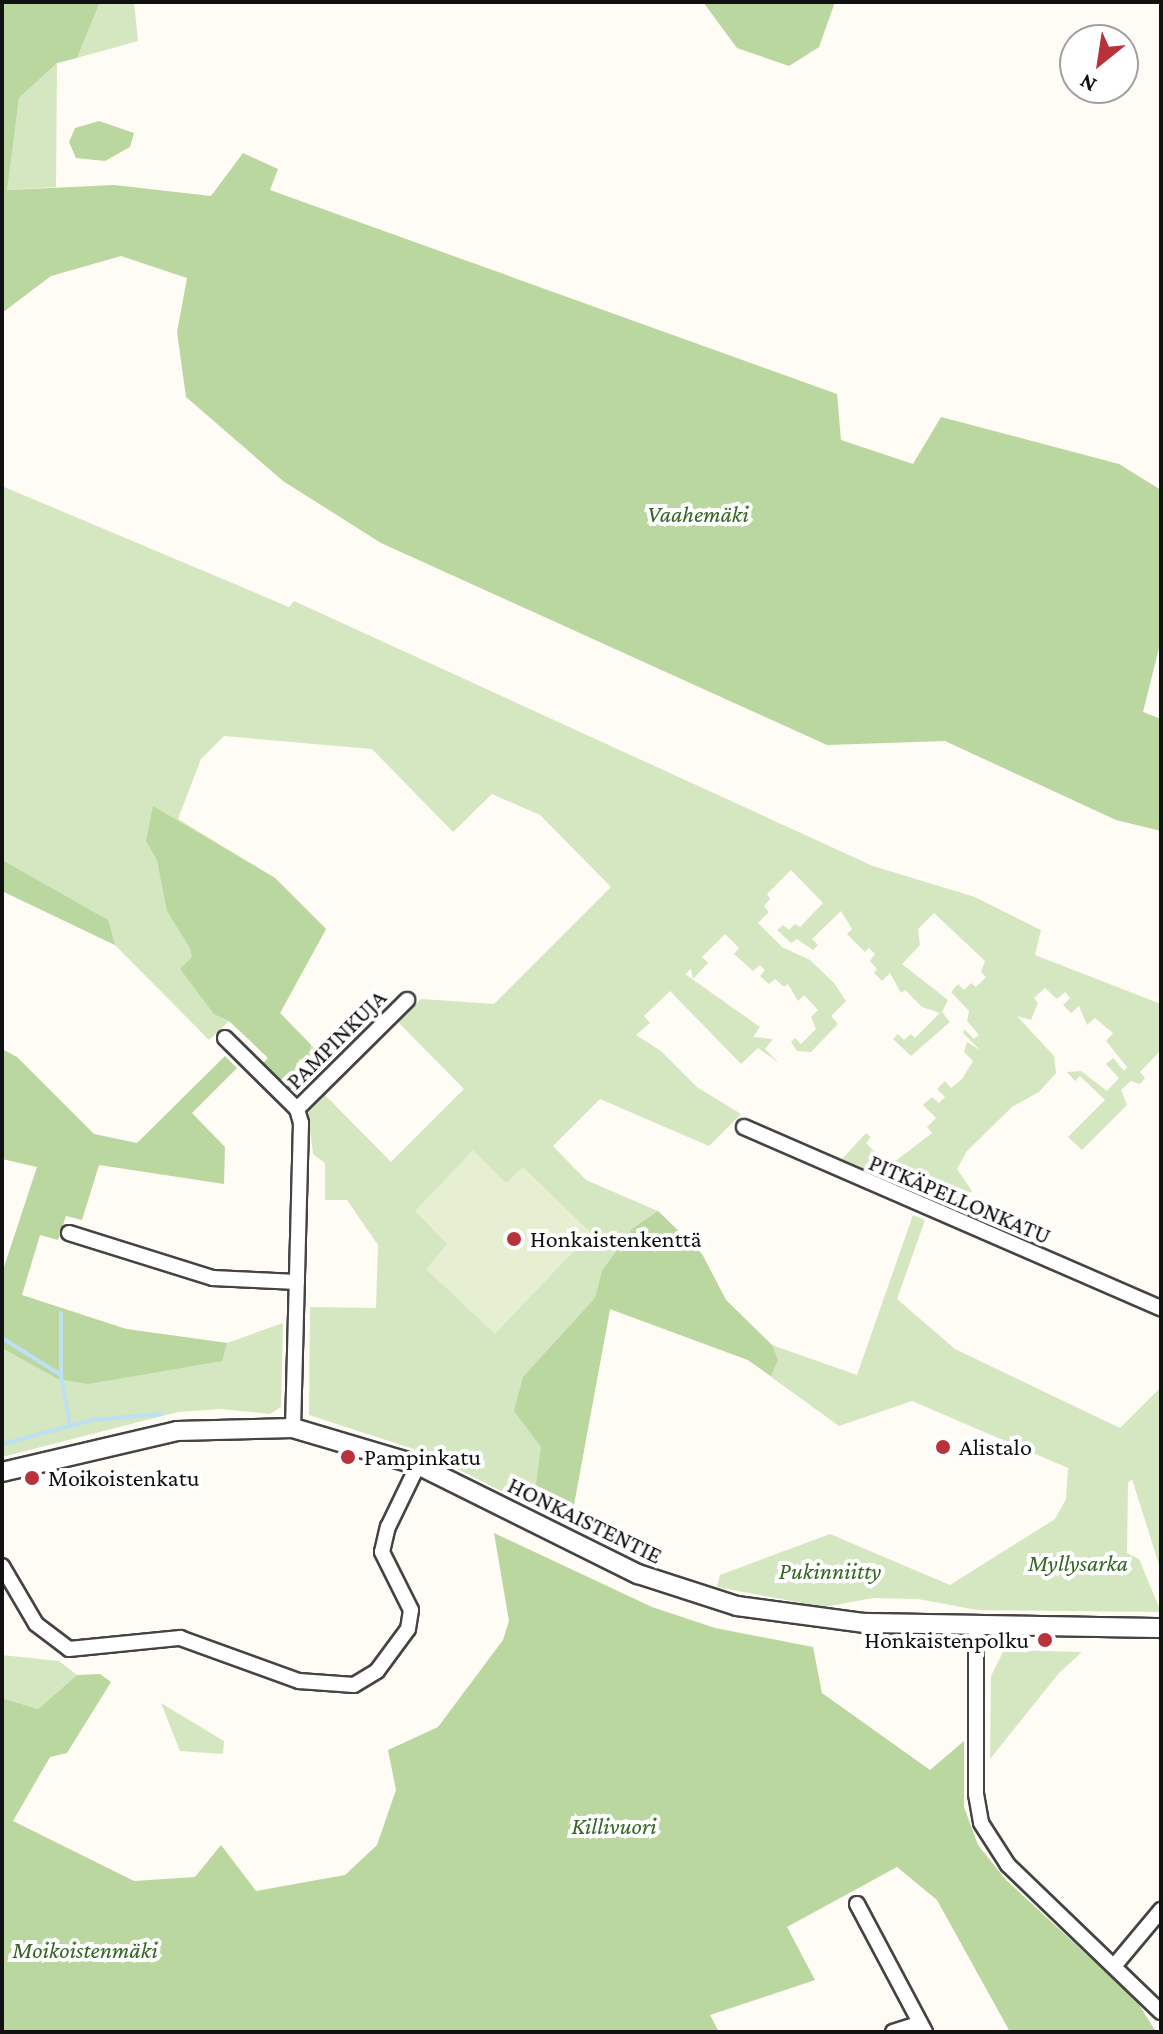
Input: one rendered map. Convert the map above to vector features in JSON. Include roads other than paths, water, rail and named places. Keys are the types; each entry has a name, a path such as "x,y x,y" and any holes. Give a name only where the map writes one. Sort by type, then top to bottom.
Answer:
{"street":[{"name":"PAMPINKUJA","path":"297,1109 407,1000"},
{"path":"225,1038 297,1109 293,1428"},
{"name":"PITKÄPELLONKATU","path":"744,1127 1161,1308"},
{"path":"69,1233 213,1278 297,1282"},
{"name":"HONKAISTENTIE","path":"2,1472 177,1431 293,1428 418,1465 638,1574 714,1600 816,1620 1161,1628"},
{"path":"2,1566 36,1624 69,1649 180,1638 299,1681 354,1685 377,1671 408,1629 411,1610 387,1571 382,1552 388,1527 418,1465"},
{"path":"976,1624 976,1794 981,1823 1008,1865 1161,2012"},
{"path":"857,1904 922,2028 893,2032"},
{"path":"1115,1965 1161,1910"}],"waterway":[{"path":"61,1313 61,1375 70,1425"},
{"path":"2,1338 61,1375"},
{"path":"2,1444 93,1420 162,1414"}],"place":[{"name":"Honkaistenkenttä","path":"514,1239"},
{"name":"Alistalo","path":"943,1447"},
{"name":"Pampinkatu","path":"348,1457"},
{"name":"Moikoistenkatu","path":"32,1478"},
{"name":"Honkaistenpolku","path":"1045,1640"}],"park label":[{"name":"Vaahemäki","path":"698,514"},
{"name":"Myllysarka","path":"1078,1563"},
{"name":"Pukinniitty","path":"830,1571"},
{"name":"Killivuori","path":"614,1826"},
{"name":"Moikoistenmäki","path":"85,1950"}]}
